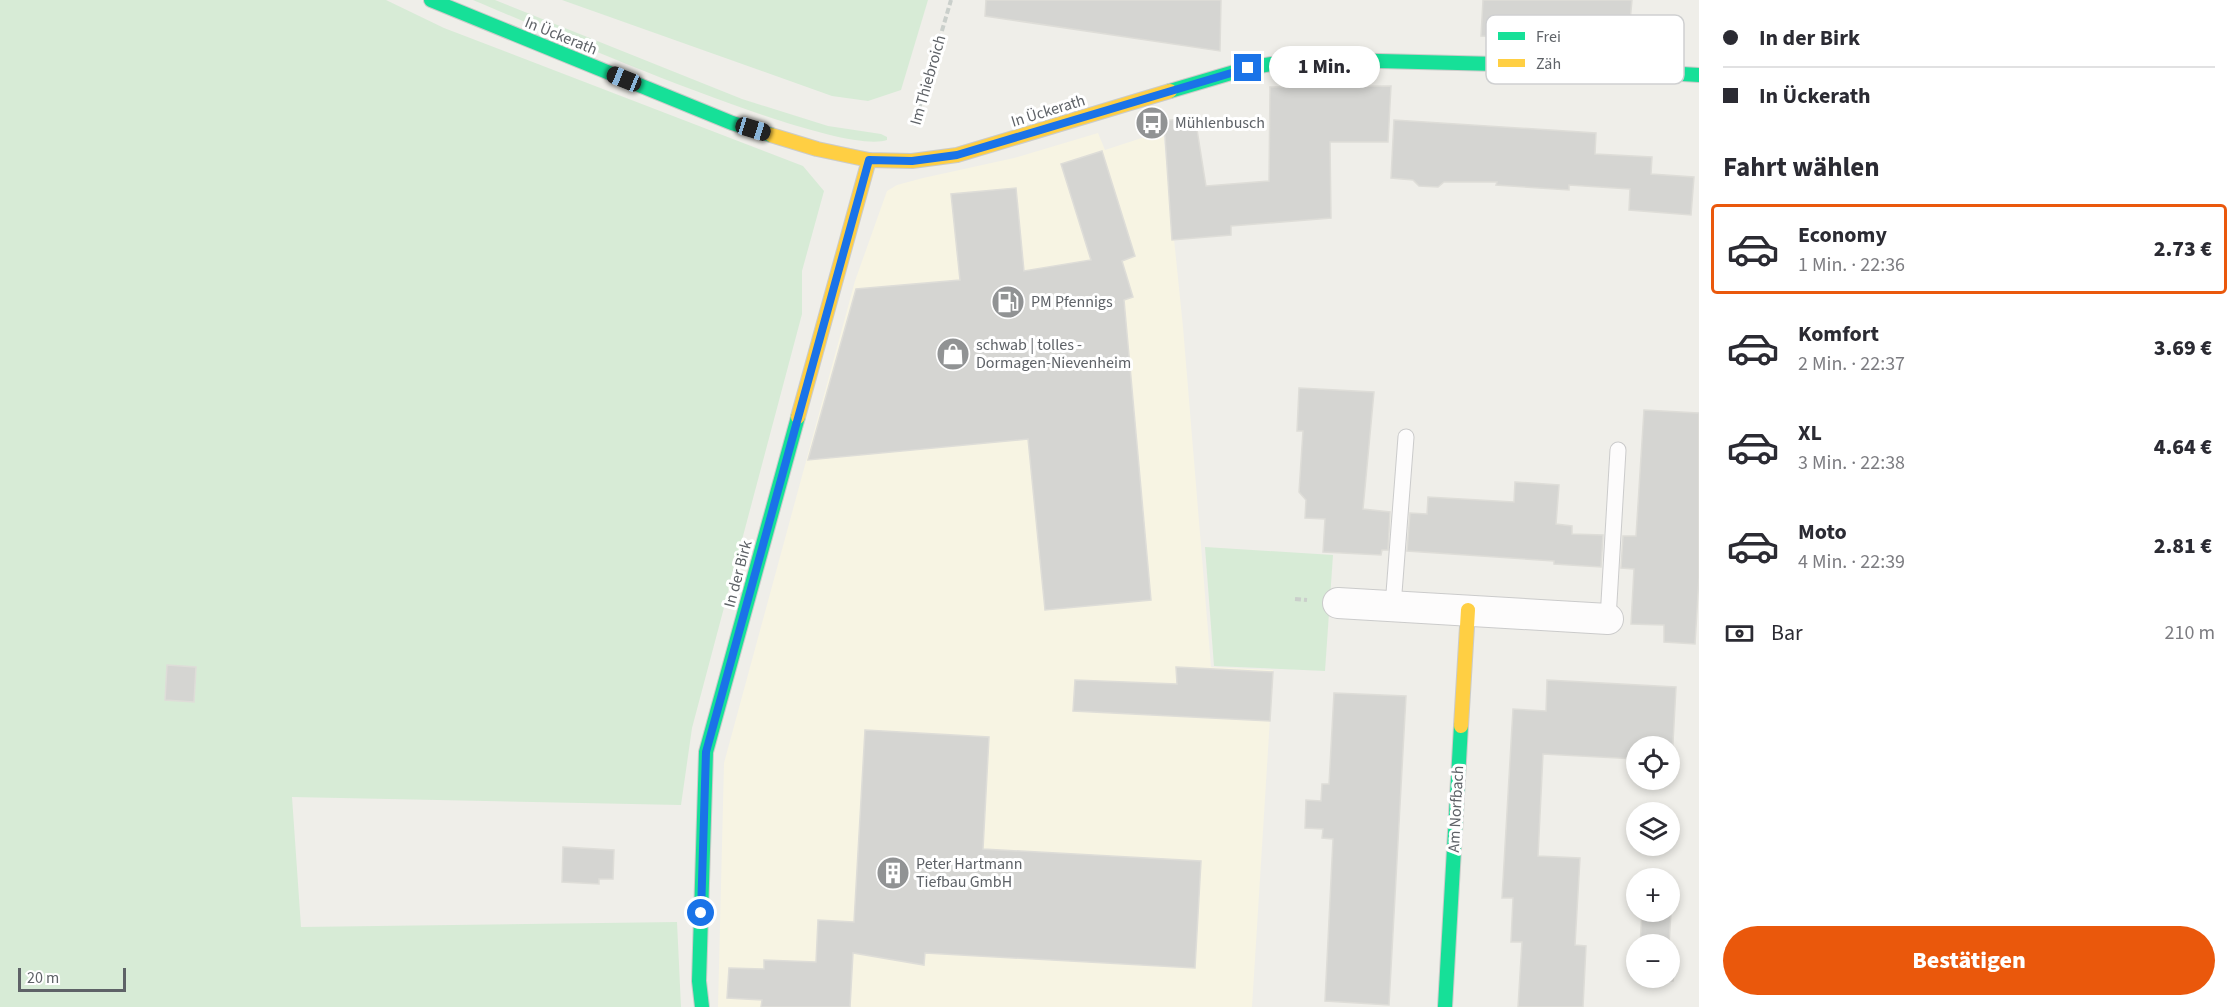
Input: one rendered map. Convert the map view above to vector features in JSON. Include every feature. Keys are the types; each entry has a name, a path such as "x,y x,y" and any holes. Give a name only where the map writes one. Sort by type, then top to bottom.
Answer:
{"main road":[{"name":"In Ückerath","path":"430,0 732,123 817,149 869,160 912,161 957,155 1248,68 1301,59 1486,64"},
{"name":"In Ückerath","path":"1684,74 1699,75"},
{"name":"In der Birk","path":"702,1007 699,981 706,752 869,160"},
{"name":"Am Norfbach","path":"1445,1007 1468,610"}],"street":[{"path":"1338,603 1608,620"}],"lane":[{"path":"1393,606 1406,437"},
{"path":"1608,620 1618,450"}],"path":[{"name":"Im Thiebroich","path":"912,161 914,129 951,0"}],"shaded area":[{"path":"1163,131 1183,327 1211,667 1273,670 1252,1007 718,1007 724,763 855,281 887,191 897,185 1014,158 1098,133 1105,150"}],"green space":[{"path":"0,0 386,0 444,28 803,166 824,191 802,271 802,314 692,728 681,805 292,797 301,927 677,922 681,1007 0,1007"},
{"path":"473,0 495,0 742,99 828,126 881,134 887,137 887,140 857,140 810,130 750,111 619,61"},
{"path":"562,0 928,0 901,90 868,101 832,96"},
{"path":"1205,547 1333,555 1325,671 1214,666"}],"building":[{"path":"986,0 1221,0 1220,51 985,16"},
{"path":"1483,0 1632,0 1631,15 1486,15 1486,36 1481,36"},
{"path":"1391,86 1388,142 1330,142 1331,218 1231,226 1231,235 1172,240 1164,121 1195,117 1206,186 1269,181 1270,87"},
{"path":"1394,120 1596,133 1595,154 1652,157 1651,174 1694,177 1691,215 1629,210 1630,189 1569,185 1569,190 1496,185 1497,182 1444,182 1438,187 1419,186 1413,180 1391,178"},
{"path":"1102,151 1135,256 1122,261 1133,297 1124,300 1151,600 1045,610 1028,439 808,460 856,289 960,280 951,194 1016,188 1024,271 1091,260 1061,164"},
{"path":"1299,388 1374,392 1363,509 1390,512 1388,550 1382,550 1381,555 1323,552 1325,519 1305,518 1306,500 1299,492 1303,431 1297,431"},
{"path":"1644,410 1699,413 1699,577 1695,644 1664,642 1664,625 1631,624 1634,569 1621,568 1623,536 1636,536"},
{"path":"1515,482 1559,485 1556,524 1572,526 1572,534 1603,535 1601,567 1554,564 1554,561 1407,551 1410,513 1427,514 1428,497 1514,502"},
{"path":"167,665 196,667 194,702 165,700"},
{"path":"1176,667 1273,672 1270,721 1073,711 1075,680 1177,684"},
{"path":"1547,680 1676,687 1673,736 1626,736 1626,758 1543,754 1538,856 1580,858 1575,945 1586,946 1583,1007 1518,1007 1522,942 1511,942 1513,898 1502,898 1513,709 1546,711"},
{"path":"1334,693 1406,696 1389,1005 1325,1001 1333,839 1322,838 1323,829 1305,828 1306,800 1321,801 1322,784 1329,784"},
{"path":"865,730 989,737 983,849 1201,861 1195,968 925,953 924,965 853,953 850,1007 761,1007 762,1000 727,998 729,968 764,969 764,960 816,962 818,920 854,922"},
{"path":"563,847 614,850 613,879 599,879 599,884 562,882"},
{"path":"1641,922 1670,922 1670,934 1641,934"}],"traffic: fast":[{"path":"431,0 732,123 771,135"},
{"path":"1170,91 1248,68 1301,59 1486,64"},
{"path":"1684,74 1699,75"},
{"path":"702,1007 699,981 706,752 798,417"},
{"path":"1445,1007 1461,726"}],"traffic: slow":[{"path":"771,135 817,149 869,160 912,161 957,155 1170,91"},
{"path":"798,417 869,160"},
{"path":"1461,726 1468,610"}],"place":[{"name":"Mühlenbusch","path":"1152,123"},
{"name":"PM Pfennigs","path":"1008,302"},
{"name":"schwab | tolles - Dormagen-Nievenheim","path":"953,354"},
{"name":"Peter Hartmann Tiefbau GmbH","path":"893,873"}],"route":[{"path":"701,913 706,752 869,160 912,161 957,155 1248,68"}]}
